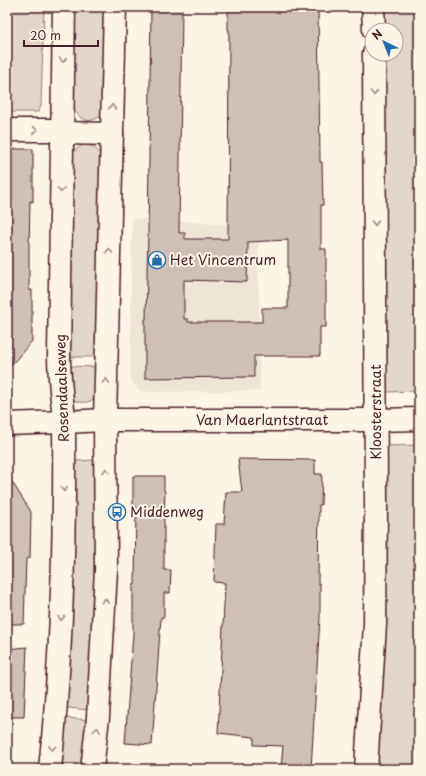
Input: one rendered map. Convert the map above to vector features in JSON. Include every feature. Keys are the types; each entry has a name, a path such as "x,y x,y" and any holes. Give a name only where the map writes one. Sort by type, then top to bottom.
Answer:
{"street":[{"name":"Rosendaalseweg","path":"50,769 56,713 60,640 64,480 64,422 59,354 64,7"},
{"path":"92,769 98,717 106,570 106,420 115,7"},
{"path":"373,7 374,22"},
{"name":"Kloosterstraat","path":"366,769 375,624 376,420 374,62"},
{"path":"7,130 52,130 62,132 112,134"},
{"name":"Van Maerlantstraat","path":"64,422 106,420 419,419"},
{"path":"7,424 64,422"}],"path":[{"path":"419,25 417,41 419,64"}],"shaded area":[{"path":"7,7 44,7 41,106 38,112 7,112"},
{"path":"74,7 109,7 102,115 88,121 81,118 72,106"},
{"path":"383,7 419,7 419,391 385,392 383,62 404,62 404,22 383,22"},
{"path":"83,145 93,147 100,154 98,357 68,357 72,154"},
{"path":"132,218 258,226 260,391 150,392 139,391 132,382 130,375"},
{"path":"68,366 98,367 97,391 92,400 87,402 79,402 74,400 70,395"},
{"path":"419,445 419,769 375,769 386,446"},
{"path":"96,460 97,571 89,710 68,708 65,706 74,461"},
{"path":"64,719 89,720 85,769 59,769"}],"building":[{"path":"151,7 182,7 179,233 185,233 185,239 228,239 228,10 288,11 288,7 318,7 320,162 322,162 323,205 321,205 321,249 326,249 326,327 320,327 320,356 254,356 254,377 145,378 145,319 148,233","holes":["288,240 288,308 262,308 262,322 188,322 188,319 184,319 184,280 247,282 248,242"]},
{"path":"7,149 33,149 33,202 30,201 29,246 29,290 32,290 32,341 7,370"},
{"path":"238,459 315,460 315,474 322,474 321,505 319,505 318,583 320,584 320,617 311,769 281,769 283,746 254,745 254,737 218,733 225,583 214,582 216,524 224,524 226,492 242,492"},
{"path":"7,474 31,512 30,558 26,559 24,624 7,624"},
{"path":"133,476 164,476 164,570 171,570 170,593 164,593 164,617 161,617 152,745 125,743 133,634 133,585 135,585 136,507 133,507"},
{"path":"27,647 24,717 7,717 7,649"}],"place":[{"name":"Het Vincentrum","path":"157,260"},
{"name":"Middenweg","path":"117,512"}]}
